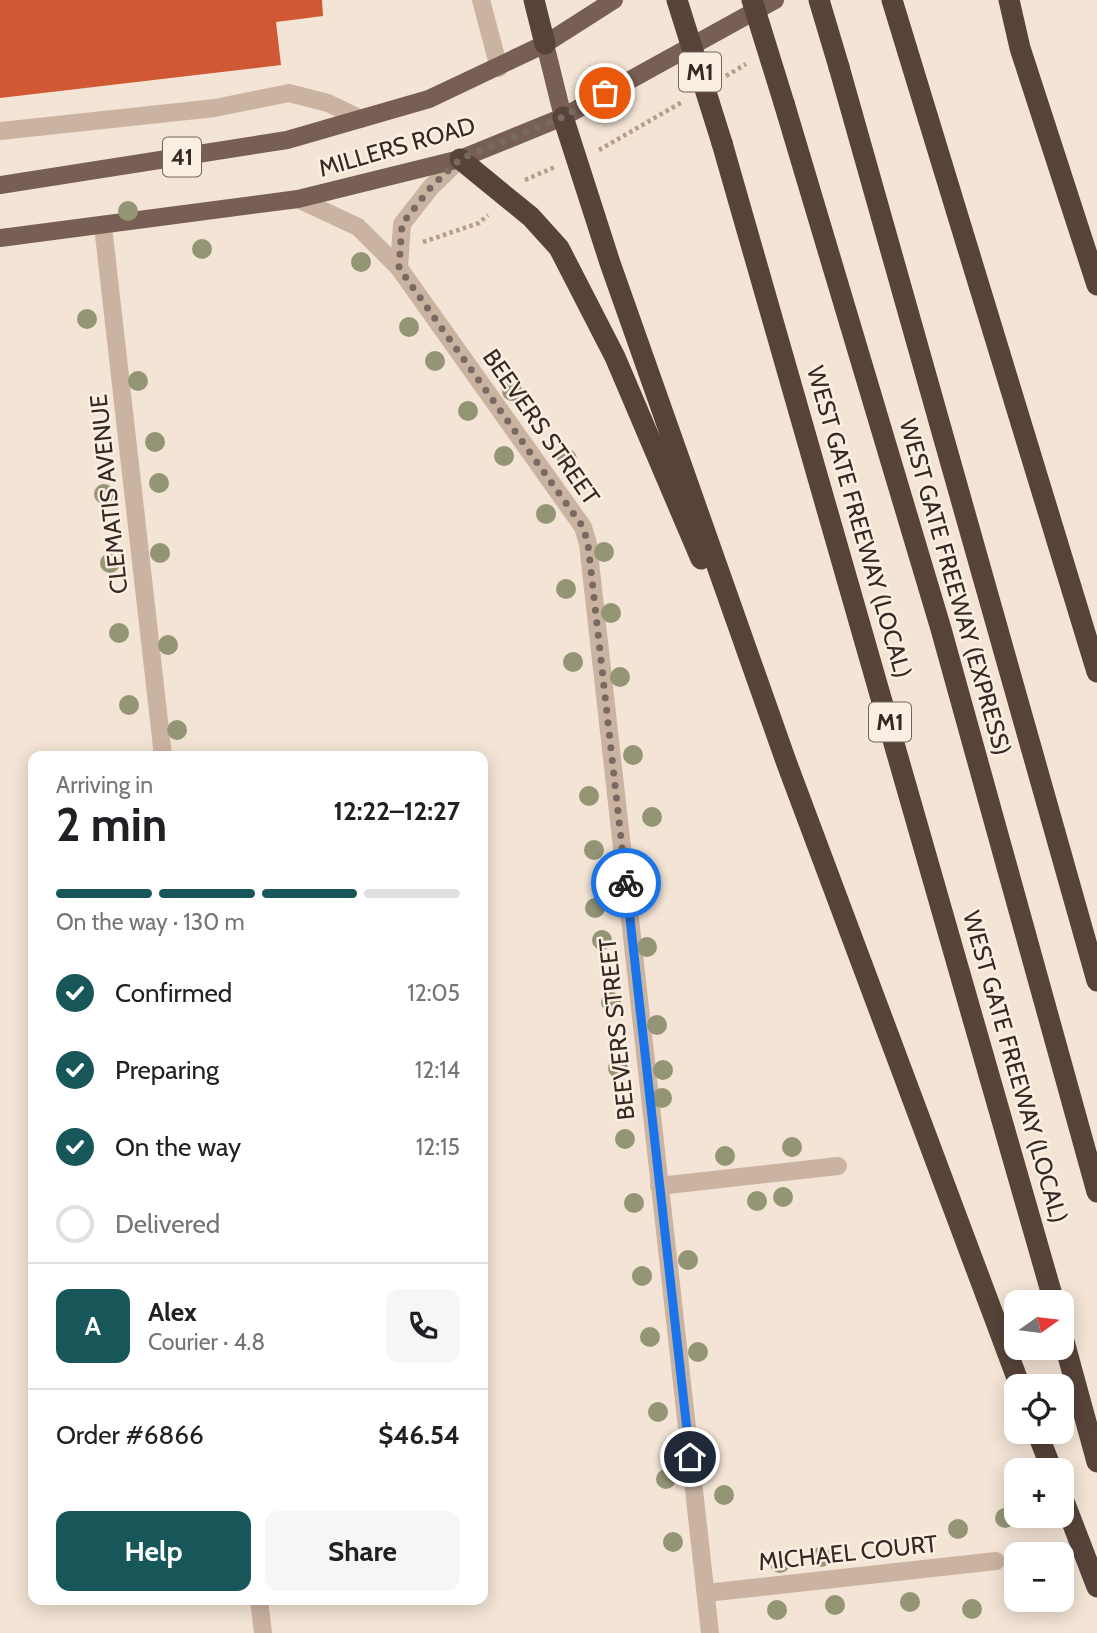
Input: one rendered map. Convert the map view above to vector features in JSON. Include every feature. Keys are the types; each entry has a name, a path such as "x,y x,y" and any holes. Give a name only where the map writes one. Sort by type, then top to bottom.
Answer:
{"highway":[{"path":"534,0 545,44"},
{"name":"WEST GATE FREEWAY (LOCAL)","path":"677,0 723,143 1051,1290"},
{"name":"WEST GATE FREEWAY (EXPRESS)","path":"752,0 941,629 1097,1192"},
{"name":"WEST GATE FREEWAY (EXPRESS)","path":"819,0 1097,981"},
{"path":"892,0 1097,672"},
{"path":"1009,0 1020,48 1097,285"},
{"path":"1020,48 1026,0"},
{"path":"563,117 610,263 787,764 1016,1374"},
{"path":"460,159 531,217 559,248 615,357 787,764"},
{"path":"1069,1360 1097,1462"},
{"path":"1074,1527 1097,1587"}],"main road":[{"name":"MILLERS ROAD","path":"0,185 287,140 429,99 545,44 614,0"},
{"name":"MILLERS ROAD","path":"0,238 298,200 460,159 563,117 775,0"},
{"path":"545,44 563,117"}],"street":[{"path":"481,0 499,68"},
{"path":"0,131 215,108 289,93 328,103 361,119"},
{"path":"399,268 402,224 431,187 460,159"},
{"name":"BEEVERS STREET","path":"298,200 358,227 399,268 583,527 588,544 710,1633"},
{"name":"CLEMATIS AVENUE","path":"103,226 162,751"},
{"path":"659,1186 838,1166"},
{"name":"MICHAEL COURT","path":"706,1593 996,1561"},
{"path":"260,1605 263,1633"}],"path":[{"path":"399,268 413,246 480,223"}],"building":[{"path":"0,0 322,0 323,16 276,22 281,65 0,98"}],"way so far":[{"path":"605,93 563,117 460,159 431,187 402,224 399,268 583,527 588,544 626,883"}],"route":[{"path":"626,883 690,1457"}]}
